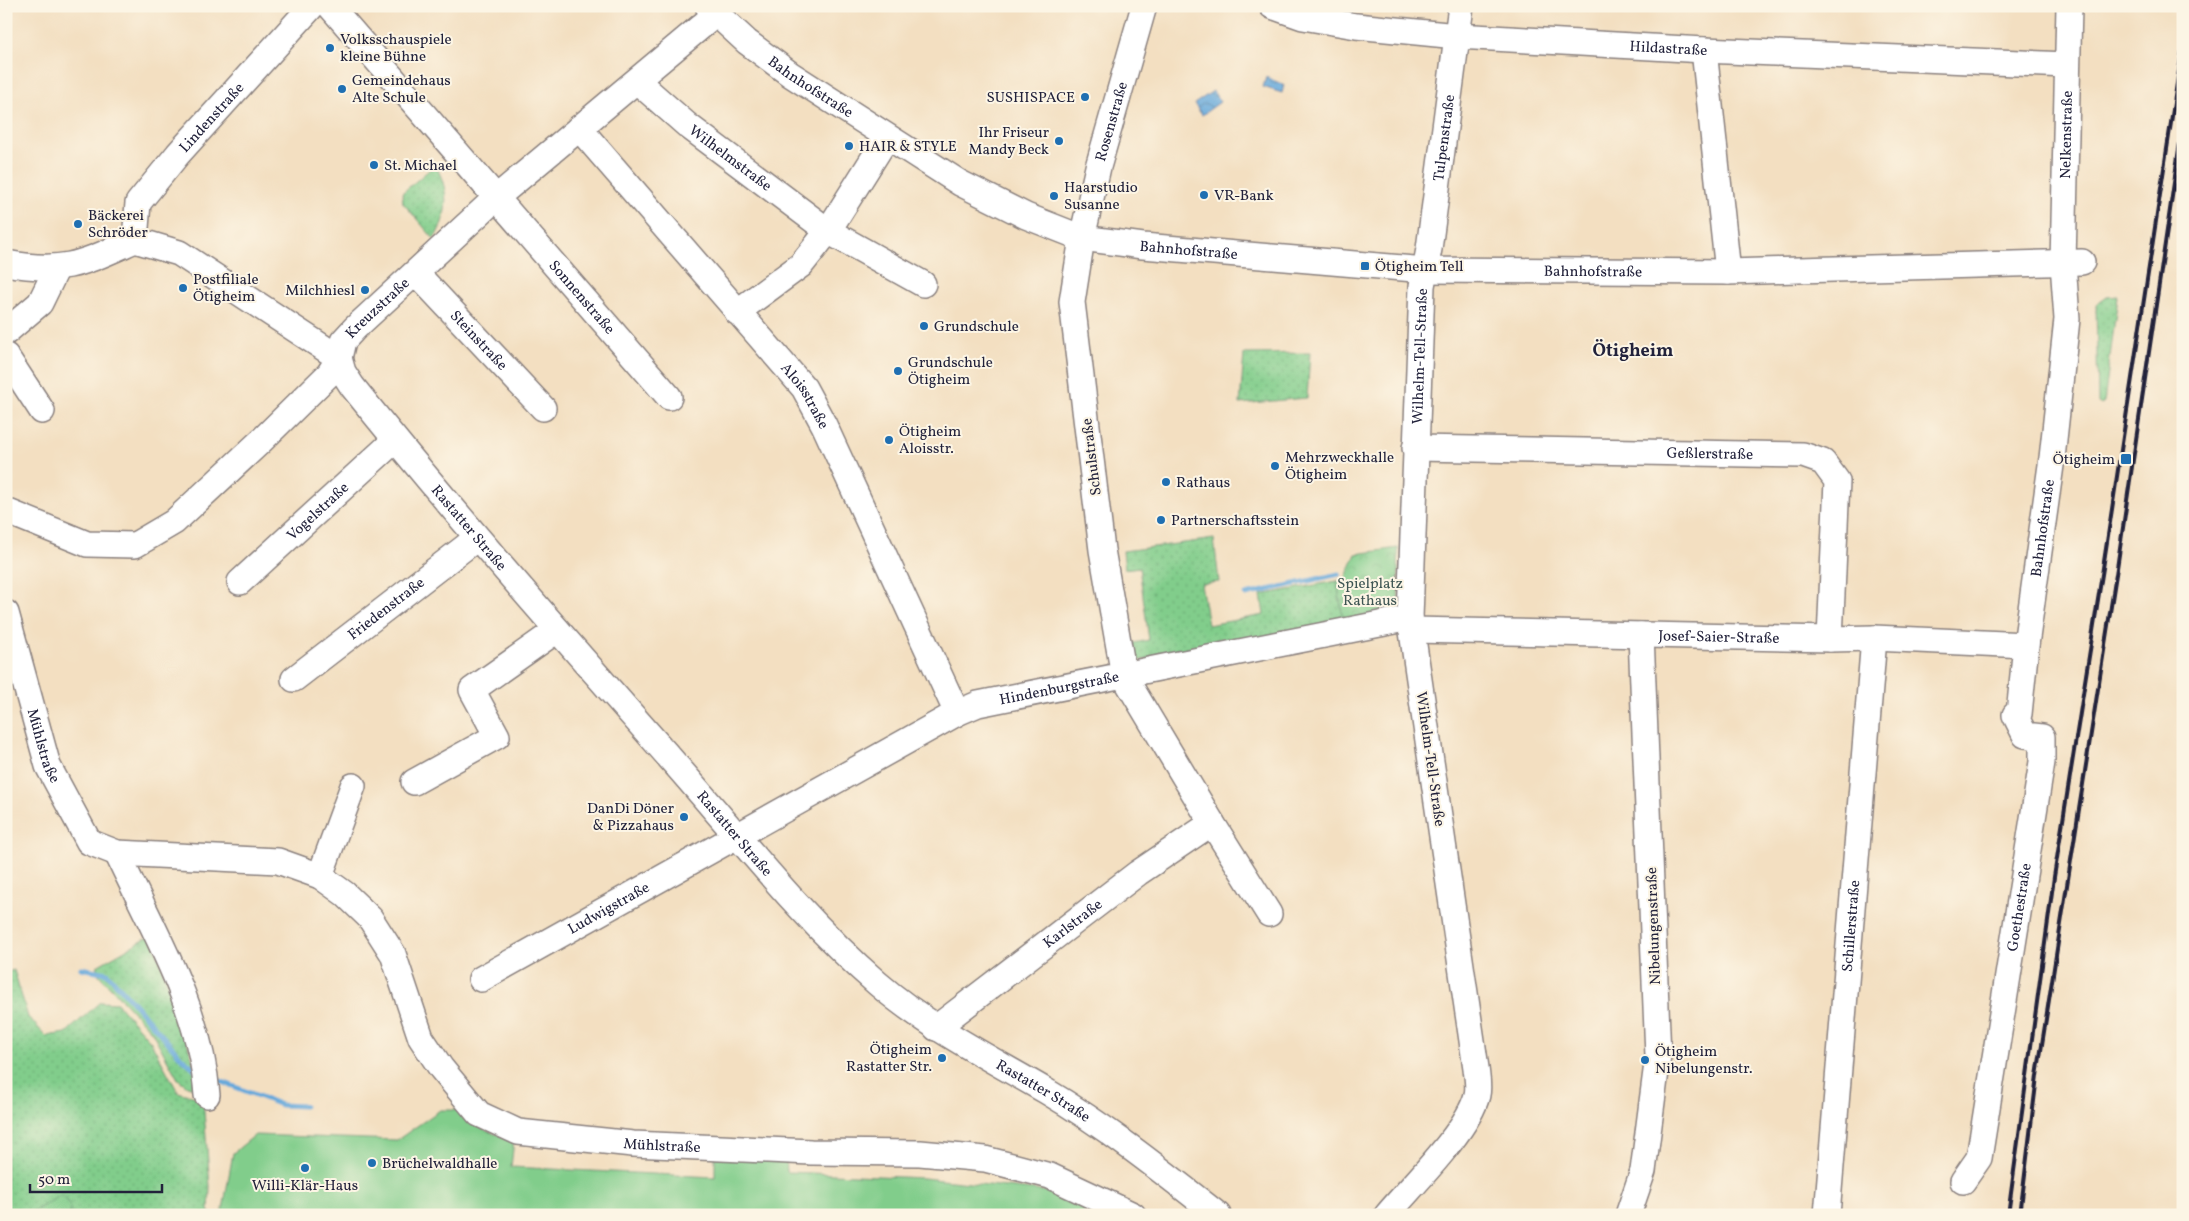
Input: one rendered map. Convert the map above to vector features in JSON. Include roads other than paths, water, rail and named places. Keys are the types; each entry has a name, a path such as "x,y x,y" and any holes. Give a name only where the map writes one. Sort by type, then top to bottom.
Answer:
{"street":[{"name":"Lindenstraße","path":"135,240 138,203 178,154 312,6"},
{"name":"Sonnenstraße","path":"330,6 497,197 543,254 669,397"},
{"name":"Rosenstraße","path":"1082,238 1098,166 1144,6"},
{"name":"Hildastraße","path":"1272,6 1303,17 1356,26 1457,36 1704,50 2067,66"},
{"name":"Tulpenstraße","path":"1426,270 1461,6"},
{"name":"Nelkenstraße","path":"2069,6 2067,66 2073,262"},
{"name":"Kreuzstraße","path":"6,511 87,544 135,545 174,522 329,374 339,358 343,341 355,328 497,197 637,81 712,10"},
{"name":"Bahnhofstraße","path":"712,10 747,42 790,74 960,183 1026,216 1082,238 1142,246 1426,270 1728,272 2073,262 2052,458 2026,644"},
{"path":"1704,50 1728,272"},
{"name":"Wilhelmstraße","path":"637,81 687,126 828,232 922,284"},
{"name":"Aloisstraße","path":"579,128 804,388 824,425 957,713"},
{"path":"737,312 801,265 828,232 887,137"},
{"name":"Schulstraße","path":"1082,238 1072,302 1102,550 1124,676"},
{"path":"6,263 35,269 57,268 84,263 135,240 179,253 339,358"},
{"path":"6,332 40,302 57,268"},
{"name":"Wilhelm-Tell-Straße","path":"1387,1215 1461,1129 1478,1093 1476,1068 1412,624 1415,448 1422,286 1426,270"},
{"name":"Steinstraße","path":"416,273 542,408"},
{"path":"6,356 42,411"},
{"name":"Rastatter Straße","path":"339,358 343,372 352,386 477,538 713,807 774,881 839,947 878,984 936,1028 1087,1116 1147,1159 1218,1215"},
{"name":"Vogelstraße","path":"240,582 395,440"},
{"name":"Geßlerstraße","path":"1415,448 1803,455 1823,462 1837,482 1830,639"},
{"name":"Friedenstraße","path":"294,679 477,538"},
{"name":"Mühlstraße","path":"6,613 48,766 89,842 117,853 278,861 320,876 345,894 370,918 393,954 421,1038 441,1068 479,1114 518,1132 633,1144 811,1152 920,1153 985,1159 1050,1176 1133,1215"},
{"name":"Hindenburgstraße","path":"737,837 957,713 978,704 1412,624"},
{"name":"Josef-Saier-Straße","path":"1412,624 1641,635 1830,639 1874,638 2026,644"},
{"path":"414,782 497,736 472,690 557,630"},
{"name":"Nibelungenstraße","path":"1628,1215 1643,1171 1658,1056 1641,635"},
{"name":"Schillerstraße","path":"1826,1215 1874,638"},
{"name":"Goethestraße","path":"1963,1181 1979,1158 2042,762 2042,737 2024,735 2015,715 2019,714 2026,644"},
{"path":"1124,676 1269,914"},
{"path":"320,876 353,786"},
{"name":"Karlstraße","path":"936,1028 1138,873 1212,823"},
{"name":"Ludwigstraße","path":"481,979 737,837"},
{"path":"117,853 184,995 205,1065 207,1095"}],"water":[{"path":"1266,77 1284,85 1282,93 1263,87"},
{"path":"1213,91 1220,102 1202,115 1194,104"}],"waterway":[{"path":"1246,595 1339,574"},
{"path":"81,968 107,973 181,1057 195,1069"},
{"path":"215,1079 281,1105 304,1106"}],"railway":[{"path":"2008,1215 2054,877 2183,44"},
{"path":"2020,1215 2037,1076 2117,568 2183,122"}],"place":[{"name":"Volksschauspiele kleine Bühne","path":"330,48"},
{"name":"Gemeindehaus Alte Schule","path":"342,89"},
{"name":"SUSHISPACE","path":"1085,97"},
{"name":"Ihr Friseur Mandy Beck","path":"1059,141"},
{"name":"HAIR & STYLE","path":"849,146"},
{"name":"St. Michael","path":"374,165"},
{"name":"VR-Bank","path":"1204,195"},
{"name":"Haarstudio Susanne","path":"1054,196"},
{"name":"Bäckerei Schröder","path":"78,224"},
{"name":"Ötigheim Tell","path":"1365,266"},
{"name":"Postfiliale Ötigheim","path":"183,288"},
{"name":"Milchhiesl","path":"365,290"},
{"name":"Grundschule","path":"924,326"},
{"name":"Grundschule Ötigheim","path":"898,371"},
{"name":"Ötigheim Aloisstr.","path":"889,440"},
{"name":"Ötigheim","path":"2126,459"},
{"name":"Mehrzweckhalle Ötigheim","path":"1275,466"},
{"name":"Rathaus","path":"1166,482"},
{"name":"Partnerschaftsstein","path":"1161,520"},
{"name":"DanDi Döner & Pizzahaus","path":"684,817"},
{"name":"Ötigheim Rastatter Str.","path":"942,1058"},
{"name":"Ötigheim Nibelungenstr.","path":"1645,1060"},
{"name":"Brüchelwaldhalle","path":"372,1163"},
{"name":"Willi-Klär-Haus","path":"305,1168"}],"district":[{"name":"Ötigheim","path":"1633,350"}],"park label":[{"name":"Spielplatz Rathaus","path":"1370,592"}]}
